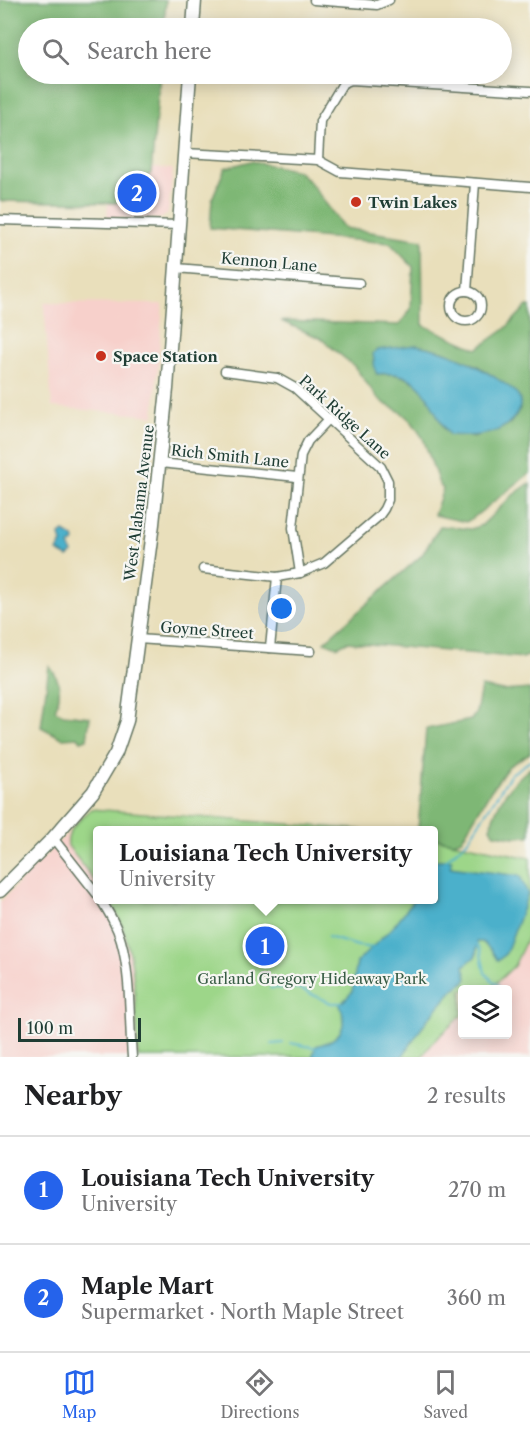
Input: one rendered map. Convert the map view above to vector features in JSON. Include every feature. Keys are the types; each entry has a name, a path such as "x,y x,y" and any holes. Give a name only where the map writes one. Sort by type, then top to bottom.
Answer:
{"main road":[{"path":"194,18 195,0"},
{"name":"West Alabama Avenue","path":"2,884 53,838 93,792 116,753 130,707 160,462 189,84"}],"street":[{"path":"314,0 377,5 388,0"},
{"path":"318,160 320,121 342,84"},
{"path":"416,84 530,91"},
{"path":"184,153 318,160 340,172 530,187"},
{"path":"467,291 475,183"},
{"path":"0,220 179,225"},
{"name":"Kennon Lane","path":"176,268 359,283"},
{"name":"Park Ridge Lane","path":"203,569 277,577 300,573 324,564 332,558 379,516 388,500 388,481 385,473 295,388 277,378 225,371"},
{"path":"300,573 293,528 297,477 304,447 329,418"},
{"name":"Rich Smith Lane","path":"160,462 297,477"},
{"path":"270,648 277,577"},
{"name":"Goyne Street","path":"138,639 310,651"},
{"path":"53,838 93,889"},
{"path":"103,904 117,931 123,949 132,1057"}],"shaded area":[{"path":"152,168 173,169 168,214 160,219 107,218 108,203 116,203 125,187 151,173"},
{"path":"44,303 163,304 154,416 52,407"},
{"name":"Garland Gregory Hideaway Park","path":"91,809 311,826 93,826 93,904 438,904 438,839 530,858 530,1057 0,1057 0,902"}],"green space":[{"path":"0,0 166,0 165,18 18,18 18,84 159,84 151,173 140,185 125,187 123,199 116,203 0,201"},
{"path":"251,161 298,171 310,182 344,228 422,240 423,325 477,349 505,329 527,306 530,306 530,473 466,522 434,515 443,489 439,484 423,438 412,422 377,397 354,366 320,338 281,321 399,325 411,309 413,267 390,243 210,228 212,199 225,168","holes":["416,345 443,351 478,366 511,389 520,409 510,424 474,437 444,429 433,405 421,387 403,376 377,374"]},
{"path":"530,483 530,655 523,658 347,642 337,647 324,642 422,555 440,526 471,529 482,525 513,495"},
{"path":"49,666 56,676 59,687 59,698 55,710 63,714 90,717 87,739 81,741 78,737 62,738 41,727"},
{"path":"481,687 503,691 530,689 530,753 509,766 490,792 462,839 454,842 438,839 438,826 418,826 426,729 471,720 476,713"},
{"path":"530,768 530,836 513,837 495,834 490,828 500,802 516,781"},
{"path":"91,809 311,826 93,826 93,879 68,846 71,830"},
{"name":"Garland Gregory Hideaway Park","path":"438,839 530,858 530,932 514,966 494,985 458,985 458,1019 432,1043 422,1057 138,1057 133,976 125,936 111,904 438,904"}],"water":[{"path":"416,345 458,357 507,385 519,397 518,412 505,426 488,434 449,435 424,391 416,383 394,374 377,374 375,370 373,353 377,350"},
{"path":"64,532 75,541 69,546 73,553 68,557 57,551 62,543 60,535"},
{"path":"438,860 452,860 450,867 520,876 528,894 506,953 498,961 491,950 482,942 477,942 476,956 464,966 467,978 465,982 454,989 427,1020 402,1057 312,1057 316,1046 331,1040 340,1032 343,1021 340,1005 352,992 357,962 392,928 411,904 438,904"}],"waterway":[{"path":"445,861 468,840 511,774 530,761"},
{"path":"328,937 374,948"},
{"path":"476,944 480,950 485,973 497,985"},
{"path":"270,988 298,988 331,1003 342,1003"},
{"path":"272,1044 283,1043"},
{"path":"290,1043 317,1048"}],"place":[{"name":"Maple Mart","path":"137,193"},
{"name":"Twin Lakes","path":"356,202"},
{"name":"Space Station","path":"101,356"},
{"name":"Louisiana Tech University","path":"265,946"}]}
